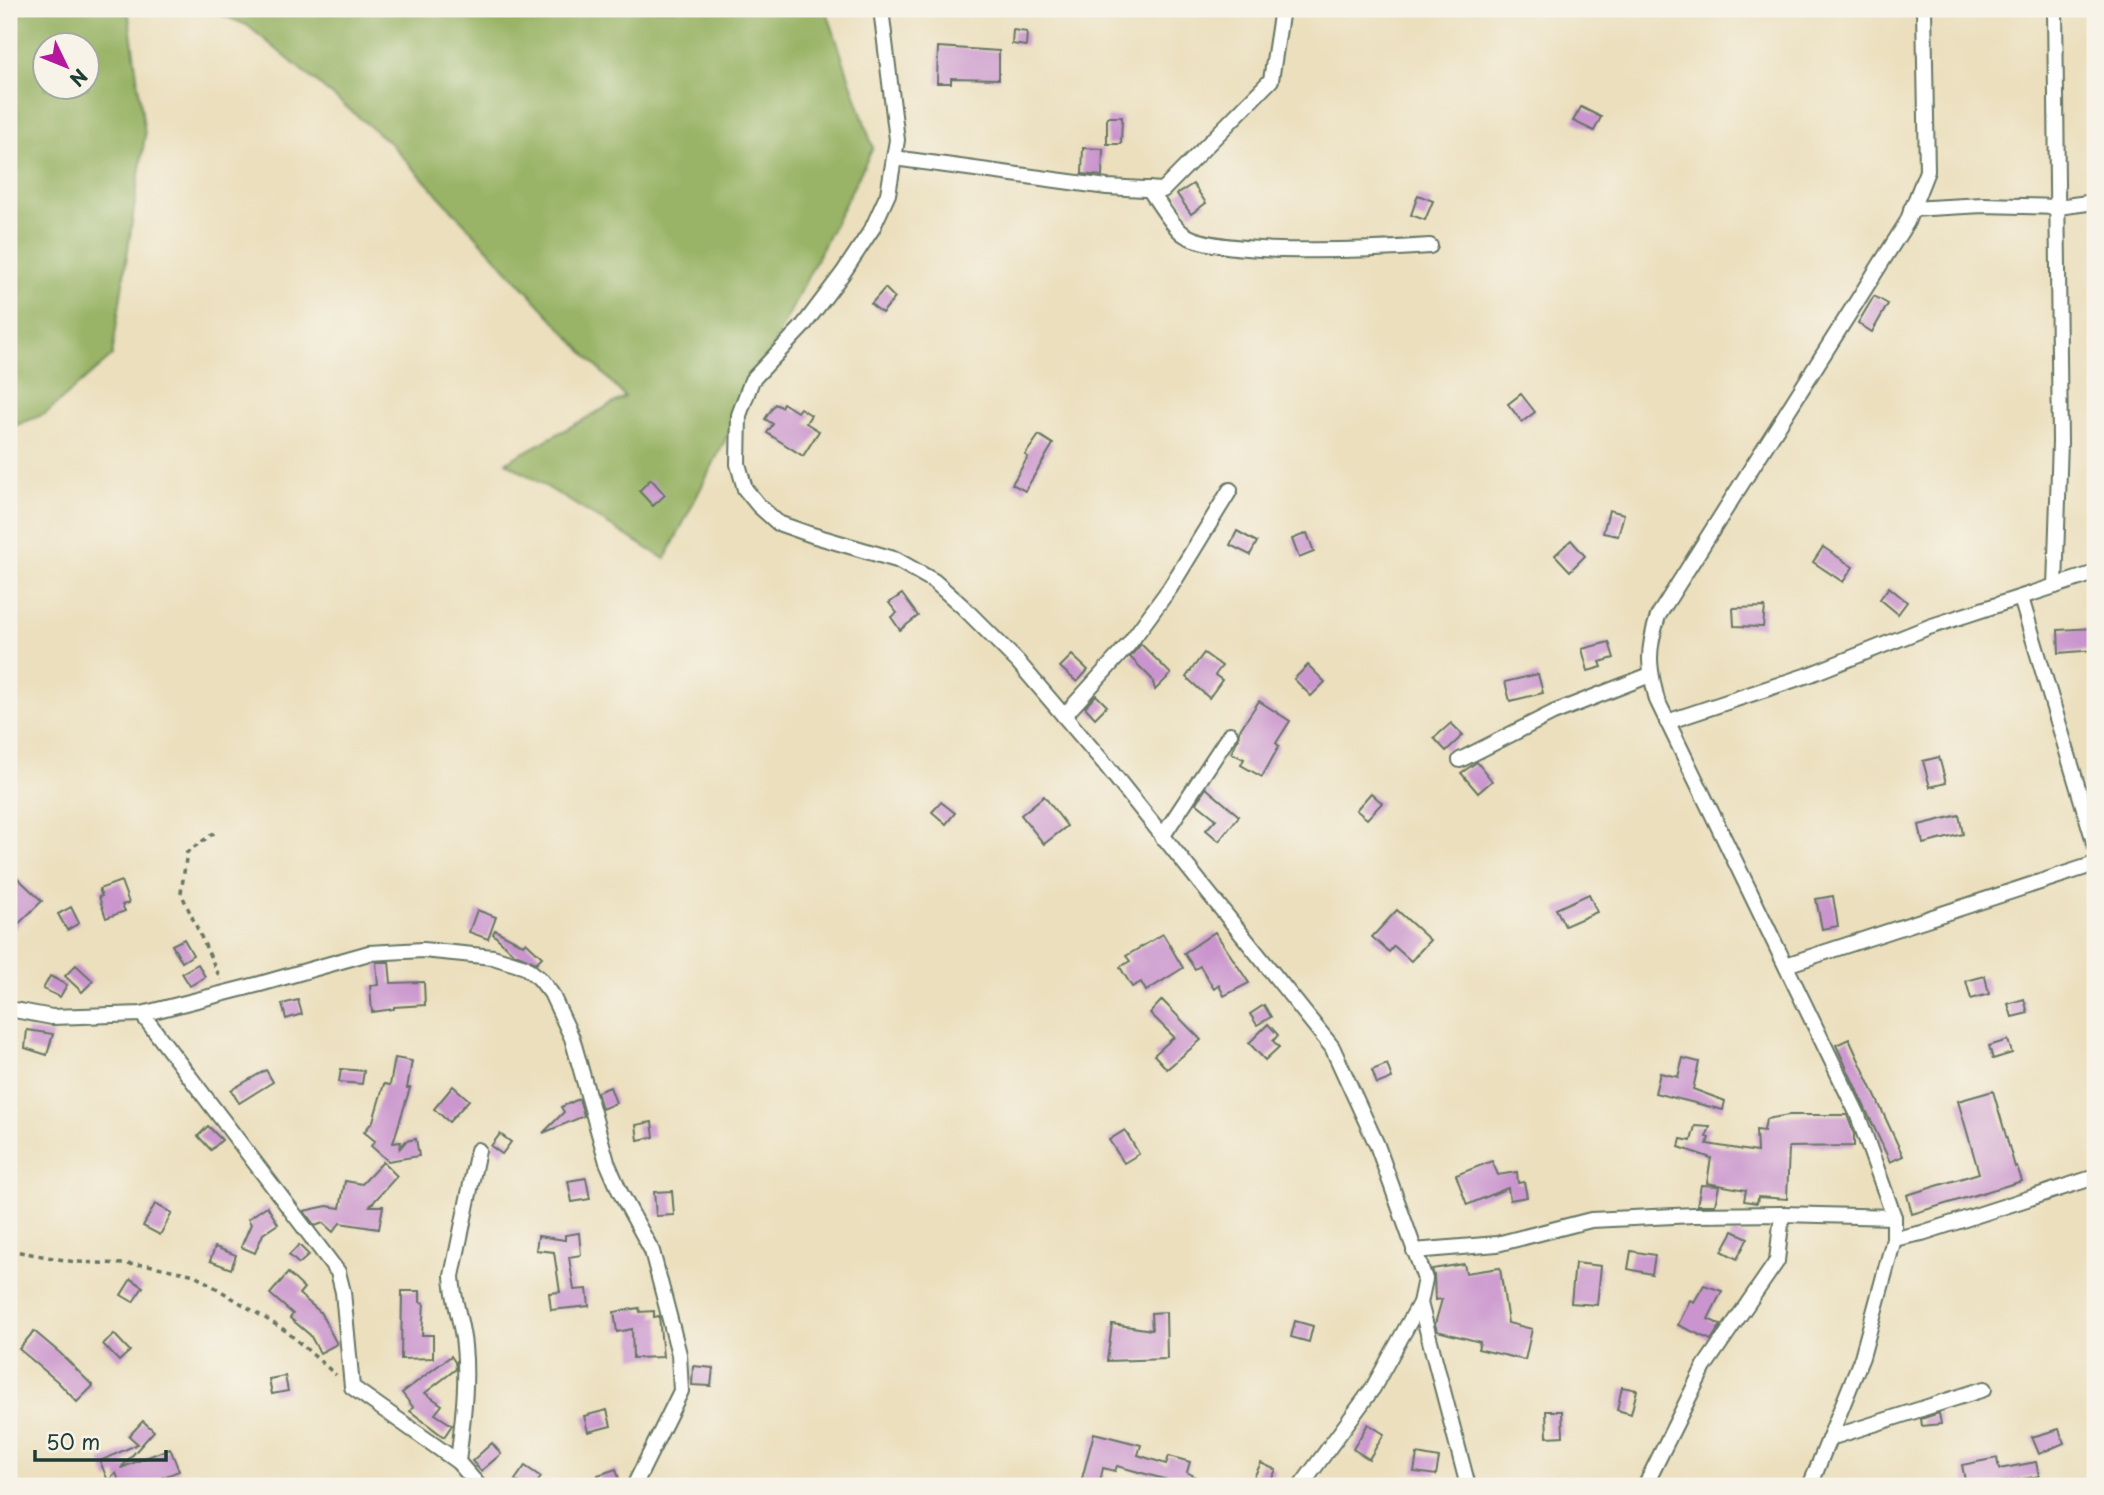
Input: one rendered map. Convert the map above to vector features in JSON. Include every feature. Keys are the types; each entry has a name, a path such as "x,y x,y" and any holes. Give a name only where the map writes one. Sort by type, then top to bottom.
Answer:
{"street":[{"path":"881,9 897,140 888,194 872,229 843,273 803,326 752,380 738,415 738,464 745,489 778,523 897,560 933,581 962,606 1018,662 1064,716 1332,1047 1377,1145 1425,1279 1420,1303 1373,1388 1301,1486"},
{"path":"894,158 1107,187 1163,190 1271,80 1282,9"},
{"path":"1810,1486 1862,1357 1894,1239 1894,1217 1857,1112 1657,700 1650,675 1649,646 1658,616 1907,222 1927,170 1924,9"},
{"path":"2055,9 2060,442 2055,586"},
{"path":"1149,189 1182,234 1224,248 1366,250 1430,246"},
{"path":"1911,209 1983,205 2057,207 2095,202"},
{"path":"1064,716 1129,644 1170,588 1230,490"},
{"path":"1667,722 1811,674 1929,627 2095,573"},
{"path":"2021,598 2095,845"},
{"path":"1460,760 1553,713 1650,675"},
{"path":"1162,836 1230,734"},
{"path":"1786,965 2095,864"},
{"path":"9,1009 52,1017 142,1014 369,953 423,950 493,957 525,967 539,978 551,993 572,1038 607,1162 652,1251 679,1354 681,1391 634,1486"},
{"path":"142,1014 338,1272 343,1292 352,1387 458,1462 479,1486"},
{"path":"458,1462 465,1393 465,1351 452,1276 478,1150"},
{"path":"1894,1239 1922,1234 2095,1177"},
{"path":"1414,1251 1497,1244 1591,1220 1782,1214 1894,1217"},
{"path":"1645,1486 1704,1367 1777,1261 1782,1214"},
{"path":"1420,1303 1468,1486"},
{"path":"1830,1437 1984,1390"}],"path":[{"path":"214,833 187,852 181,893 207,954 227,991"},
{"path":"9,1250 75,1262 148,1265 195,1275 286,1331 352,1387"}],"green space":[{"path":"9,9 128,9 145,135 112,356 45,414 9,428"},
{"path":"206,9 826,9 873,148 665,559 506,462 625,397 390,143 247,25"}],"building":[{"path":"1013,30 1027,32 1026,46 1012,44"},
{"path":"938,47 999,51 999,79 951,78 951,83 937,83"},
{"path":"1581,107 1601,117 1594,131 1573,121"},
{"path":"1107,117 1122,117 1121,144 1107,144"},
{"path":"1083,148 1103,149 1102,176 1082,174"},
{"path":"1193,184 1206,203 1191,214 1177,194"},
{"path":"1418,195 1433,201 1425,220 1411,215"},
{"path":"885,288 895,298 882,313 871,304"},
{"path":"1874,296 1888,304 1872,332 1858,323"},
{"path":"1521,394 1535,412 1522,422 1508,404"},
{"path":"783,403 797,412 800,408 811,415 806,423 819,431 803,456 767,433 773,424 765,419 775,404 781,407"},
{"path":"1039,435 1053,444 1025,491 1012,484 1028,457 1025,455"},
{"path":"651,479 665,495 653,506 639,491"},
{"path":"1609,510 1624,514 1618,536 1603,533"},
{"path":"1237,531 1257,542 1250,555 1230,545"},
{"path":"1307,533 1314,552 1299,558 1292,539"},
{"path":"1571,540 1585,556 1570,571 1555,555"},
{"path":"1823,547 1853,567 1843,582 1813,562"},
{"path":"1889,587 1907,602 1898,614 1880,599"},
{"path":"902,594 918,616 900,630 891,617 897,613 889,603"},
{"path":"1765,607 1763,627 1734,626 1733,608"},
{"path":"2095,628 2095,650 2059,653 2058,630"},
{"path":"1609,642 1614,658 1600,662 1602,667 1588,671 1582,649"},
{"path":"1141,644 1171,674 1155,690 1152,679 1130,657"},
{"path":"1204,653 1222,666 1215,675 1222,680 1209,698 1186,677"},
{"path":"1072,655 1088,670 1077,682 1060,667"},
{"path":"1308,665 1325,682 1311,696 1294,679"},
{"path":"1538,674 1543,693 1510,701 1505,682"},
{"path":"1096,695 1107,706 1095,718 1085,707"},
{"path":"1259,701 1290,721 1276,743 1279,746 1262,777 1241,765 1244,759 1231,753 1239,731"},
{"path":"1451,723 1463,735 1446,751 1434,738"},
{"path":"1939,757 1946,783 1930,787 1923,761"},
{"path":"1477,762 1492,781 1478,793 1461,773"},
{"path":"1206,788 1239,816 1219,841 1206,830 1216,819 1196,803"},
{"path":"1371,793 1382,803 1367,819 1356,810"},
{"path":"1044,796 1067,826 1044,844 1021,815"},
{"path":"941,802 955,813 946,824 932,812"},
{"path":"1959,815 1963,834 1923,844 1919,825"},
{"path":"9,870 42,901 9,933"},
{"path":"121,881 129,903 122,905 125,911 106,918 99,889"},
{"path":"1589,894 1597,912 1565,926 1556,909"},
{"path":"1833,896 1838,926 1822,929 1816,899"},
{"path":"71,907 79,923 67,930 58,914"},
{"path":"477,910 496,917 488,939 469,932"},
{"path":"1397,910 1430,940 1411,961 1394,946 1389,952 1372,937"},
{"path":"495,930 523,945 526,942 542,957 536,963 513,953 493,934"},
{"path":"1215,932 1249,983 1224,996 1219,985 1214,989 1200,966 1195,969 1184,953"},
{"path":"1163,934 1183,968 1146,991 1141,982 1132,987 1120,967 1130,961 1126,956"},
{"path":"184,939 193,955 182,962 172,945"},
{"path":"376,962 389,962 391,983 424,982 425,1005 372,1012 370,986 378,985"},
{"path":"198,964 205,977 190,986 182,973"},
{"path":"76,965 93,981 82,992 65,976"},
{"path":"50,976 67,985 60,997 43,989"},
{"path":"1985,976 1989,994 1971,999 1966,981"},
{"path":"2024,999 2028,1013 2012,1017 2008,1004"},
{"path":"298,1000 302,1014 286,1019 282,1004"},
{"path":"1162,1000 1201,1040 1167,1069 1154,1055 1174,1037 1150,1013"},
{"path":"1264,1005 1271,1017 1257,1025 1250,1014"},
{"path":"1268,1024 1278,1035 1273,1041 1279,1047 1265,1060 1249,1043"},
{"path":"27,1030 53,1034 47,1055 25,1048"},
{"path":"1849,1039 1903,1156 1890,1162 1836,1045"},
{"path":"2008,1040 2012,1053 1993,1059 1989,1046"},
{"path":"395,1058 412,1061 407,1088 410,1088 393,1143 401,1142 400,1148 406,1141 416,1139 419,1156 388,1161 371,1146 375,1141 364,1132 373,1121 384,1084 390,1085"},
{"path":"1683,1058 1699,1062 1693,1089 1725,1101 1723,1110 1655,1093 1660,1073 1678,1077"},
{"path":"1387,1064 1392,1078 1377,1084 1372,1070"},
{"path":"341,1069 364,1071 362,1084 339,1082"},
{"path":"266,1070 273,1082 239,1103 231,1090"},
{"path":"453,1086 469,1100 449,1122 434,1109"},
{"path":"610,1087 616,1103 602,1109 597,1092"},
{"path":"1993,1091 2015,1167 2017,1166 2022,1181 1912,1214 1907,1195 1979,1173 1958,1101"},
{"path":"579,1099 584,1116 543,1133 564,1112 561,1107"},
{"path":"1789,1115 1847,1115 1854,1134 1854,1146 1789,1147 1787,1199 1758,1197 1757,1203 1744,1201 1746,1190 1707,1183 1711,1158 1679,1147 1681,1139 1691,1141 1695,1126 1710,1127 1706,1137 1709,1138 1707,1144 1757,1152 1756,1130 1764,1131 1766,1119"},
{"path":"652,1122 654,1137 638,1140 636,1125"},
{"path":"208,1126 222,1140 211,1150 198,1136"},
{"path":"1125,1130 1139,1154 1124,1163 1109,1140"},
{"path":"500,1134 511,1142 502,1154 491,1146"},
{"path":"1492,1161 1498,1175 1517,1172 1518,1183 1524,1182 1527,1197 1510,1200 1508,1188 1467,1205 1456,1175"},
{"path":"383,1162 397,1176 370,1206 383,1206 379,1229 340,1223 333,1232 323,1223 315,1226 304,1211 327,1206 340,1208 345,1181 362,1184"},
{"path":"586,1178 590,1199 572,1202 568,1181"},
{"path":"1701,1185 1719,1186 1715,1205 1697,1205"},
{"path":"672,1191 674,1215 656,1216 654,1192"},
{"path":"155,1204 172,1213 160,1235 143,1226"},
{"path":"267,1206 278,1224 263,1234 255,1253 241,1247 251,1224 248,1219"},
{"path":"1733,1231 1748,1238 1737,1259 1722,1251"},
{"path":"579,1233 581,1255 569,1257 574,1290 587,1289 589,1306 551,1310 549,1293 560,1292 554,1252 536,1250 538,1236 565,1240 565,1235"},
{"path":"299,1245 309,1255 299,1264 289,1255"},
{"path":"215,1247 236,1255 231,1269 210,1261"},
{"path":"1631,1251 1655,1255 1652,1274 1628,1269"},
{"path":"1575,1263 1601,1266 1597,1305 1571,1303"},
{"path":"1464,1264 1466,1273 1500,1268 1508,1323 1532,1329 1525,1360 1478,1349 1480,1342 1437,1331 1435,1324 1442,1299 1435,1300 1432,1269"},
{"path":"288,1273 304,1288 299,1294 320,1312 337,1344 320,1353 310,1335 290,1318 293,1314 270,1294"},
{"path":"131,1279 143,1287 133,1302 121,1295"},
{"path":"1704,1285 1722,1291 1708,1319 1721,1325 1711,1340 1678,1325 1690,1300 1694,1302"},
{"path":"402,1291 420,1291 420,1302 424,1303 422,1335 433,1335 433,1358 401,1359"},
{"path":"639,1308 640,1312 654,1311 654,1317 659,1316 663,1357 633,1358 632,1329 617,1332 614,1312"},
{"path":"1166,1312 1167,1359 1107,1361 1112,1324 1152,1330 1151,1313"},
{"path":"1295,1321 1313,1326 1309,1342 1291,1337"},
{"path":"34,1331 93,1386 77,1402 19,1349"},
{"path":"114,1334 130,1351 119,1361 103,1344"},
{"path":"451,1356 456,1369 425,1393 442,1405 435,1414 452,1425 444,1437 410,1411 413,1407 402,1393"},
{"path":"693,1366 713,1368 711,1386 692,1385"},
{"path":"285,1376 288,1391 272,1394 269,1379"},
{"path":"1622,1387 1637,1390 1631,1414 1617,1410"},
{"path":"607,1410 611,1426 588,1432 584,1416"},
{"path":"1546,1411 1562,1411 1563,1436 1547,1437"},
{"path":"1939,1413 1941,1424 1922,1426 1921,1419"},
{"path":"143,1421 154,1431 121,1468 170,1448 179,1471 141,1486 121,1486 116,1473 108,1481 100,1461 138,1444 129,1436"},
{"path":"1368,1424 1384,1434 1369,1459 1353,1449"},
{"path":"2059,1429 2064,1443 2039,1454 2032,1437"},
{"path":"1094,1433 1141,1445 1138,1455 1166,1464 1169,1456 1190,1462 1187,1472 1212,1486 1189,1486 1117,1466 1115,1471 1103,1468 1099,1486 1080,1486"},
{"path":"492,1443 501,1454 481,1471 472,1461"},
{"path":"1417,1454 1439,1458 1436,1475 1414,1472"},
{"path":"1997,1458 1999,1469 2036,1462 2039,1476 1983,1486 1966,1486 1962,1465"},
{"path":"1261,1463 1276,1470 1268,1486 1252,1481"},
{"path":"525,1466 541,1477 535,1486 524,1486 515,1480"},
{"path":"616,1469 620,1482 601,1486 598,1475"}]}
